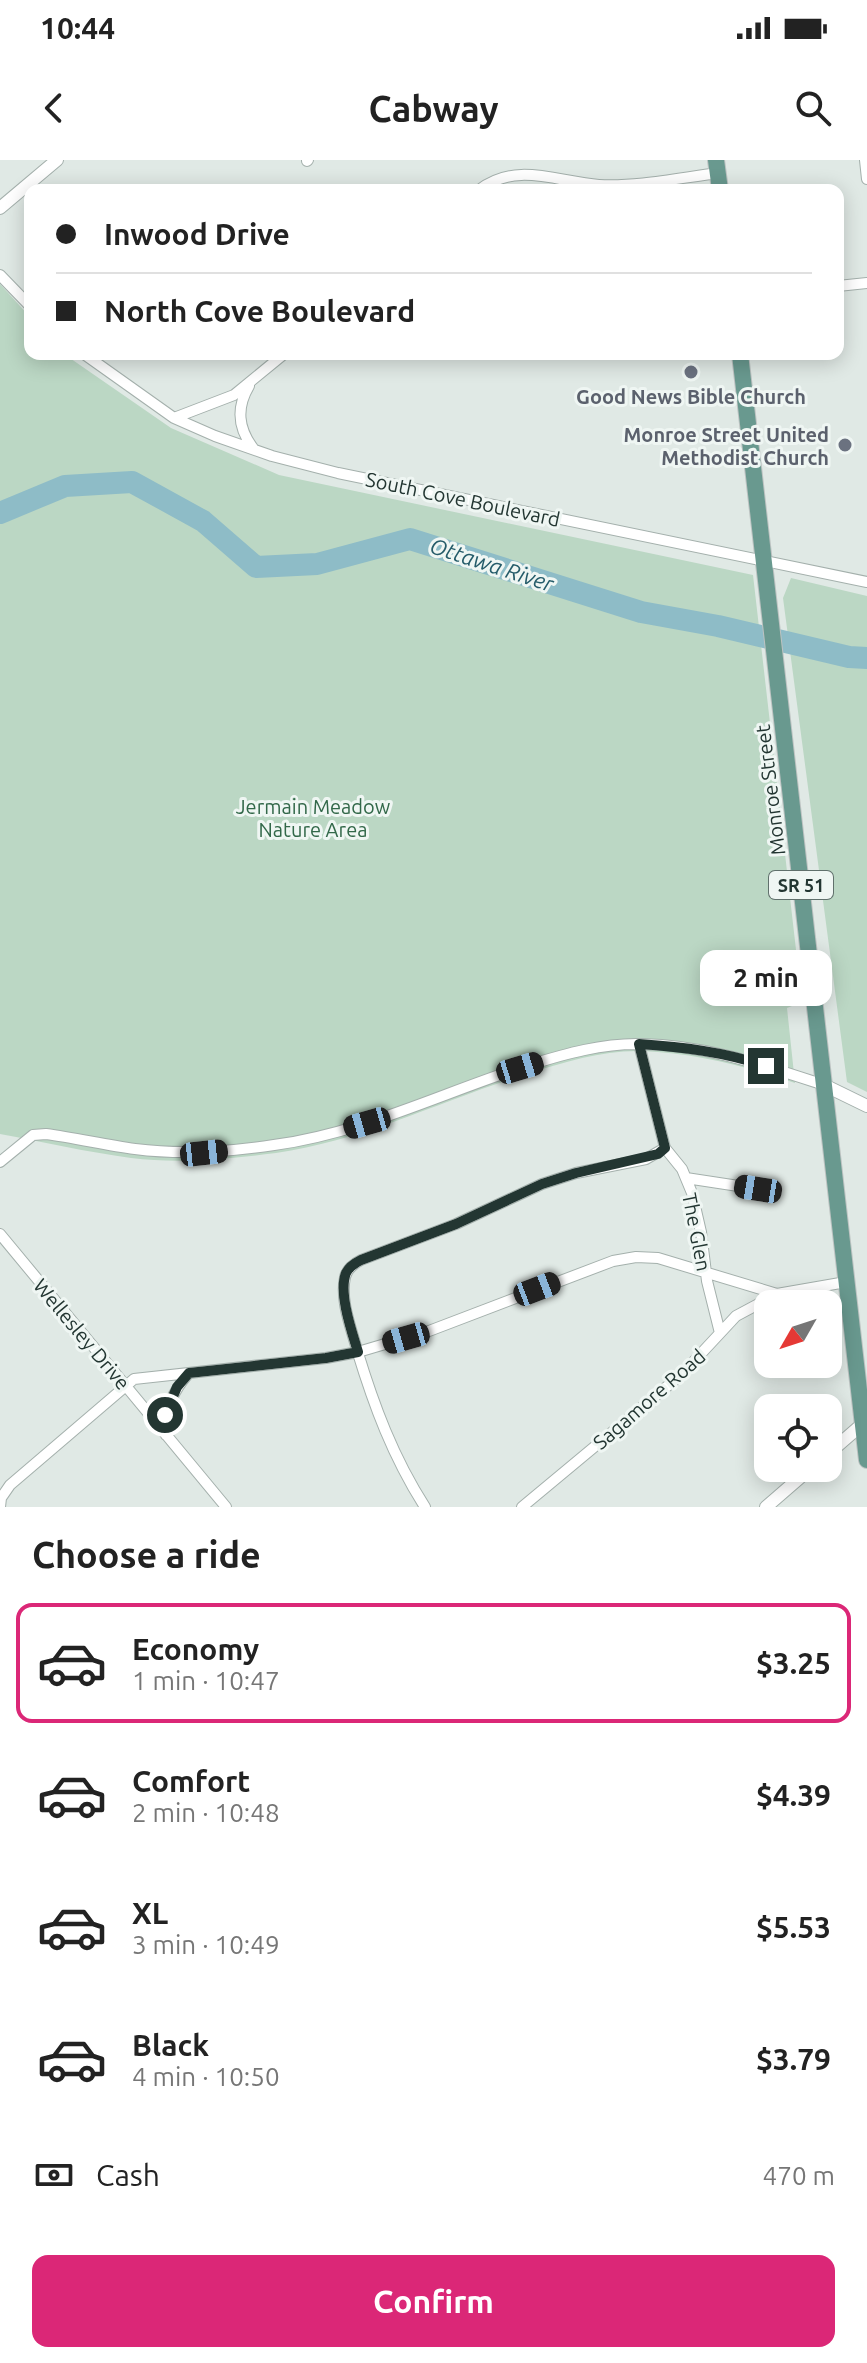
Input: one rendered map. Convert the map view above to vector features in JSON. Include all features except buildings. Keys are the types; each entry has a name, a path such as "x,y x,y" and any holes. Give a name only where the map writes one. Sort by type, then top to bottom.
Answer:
{"main road":[{"name":"Monroe Street","path":"741,360 846,1282 866,1423 867,1460"}],"street":[{"path":"28,184 57,160"},
{"path":"865,160 867,179"},
{"path":"491,184 508,175 524,173 593,184"},
{"path":"610,184 718,174"},
{"path":"0,208 24,188"},
{"path":"0,275 24,300"},
{"path":"844,285 867,283"},
{"name":"South Cove Boulevard","path":"92,360 174,418 253,448 338,473 867,582"},
{"path":"174,418 234,395 277,360"},
{"path":"252,381 239,409 240,424 253,448"},
{"path":"0,1162 33,1135 46,1134 136,1149 204,1153 276,1145 367,1123 472,1083 588,1048 639,1044 693,1047 738,1057 824,1085 867,1106"},
{"name":"The Glen","path":"639,1044 665,1148 686,1178 692,1193 720,1333"},
{"path":"425,1507 407,1480 385,1436 371,1399 348,1317 345,1274 361,1260 456,1224 542,1184 576,1173 646,1159 665,1148"},
{"path":"686,1178 758,1189"},
{"name":"Wellesley Drive","path":"0,1234 226,1507"},
{"path":"0,1507 1,1498 10,1485 134,1379 358,1352 429,1331 613,1261 636,1257 658,1258 764,1290"},
{"path":"800,1290 846,1282"},
{"name":"Sagamore Road","path":"522,1507 664,1390 702,1355 736,1316 754,1304"},
{"path":"166,1435 165,1415 169,1402 189,1373"},
{"path":"842,1443 866,1423"},
{"path":"766,1507 795,1482"}],"green space":[{"name":"Jermain Meadow Nature Area","path":"0,284 24,310 24,360 73,360 171,428 279,475 753,575 802,1002 787,1008 795,1083 701,1058 627,1051 556,1065 373,1129 276,1153 204,1160 149,1160 0,1134"},
{"path":"791,578 867,596 867,1092 847,1082 783,598"}],"waterway":[{"name":"Ottawa River","path":"0,513 65,486 132,482 203,521 256,567 317,564 410,539 641,612 718,626 849,657 867,658"}],"place":[{"name":"Good News Bible Church","path":"691,372"},
{"name":"Monroe Street United Methodist Church","path":"845,445"}],"route":[{"path":"165,1415 177,1387 189,1373 358,1352 344,1288 345,1274 361,1260 456,1224 542,1184 658,1154 665,1148 639,1044 693,1047 766,1066"}]}
